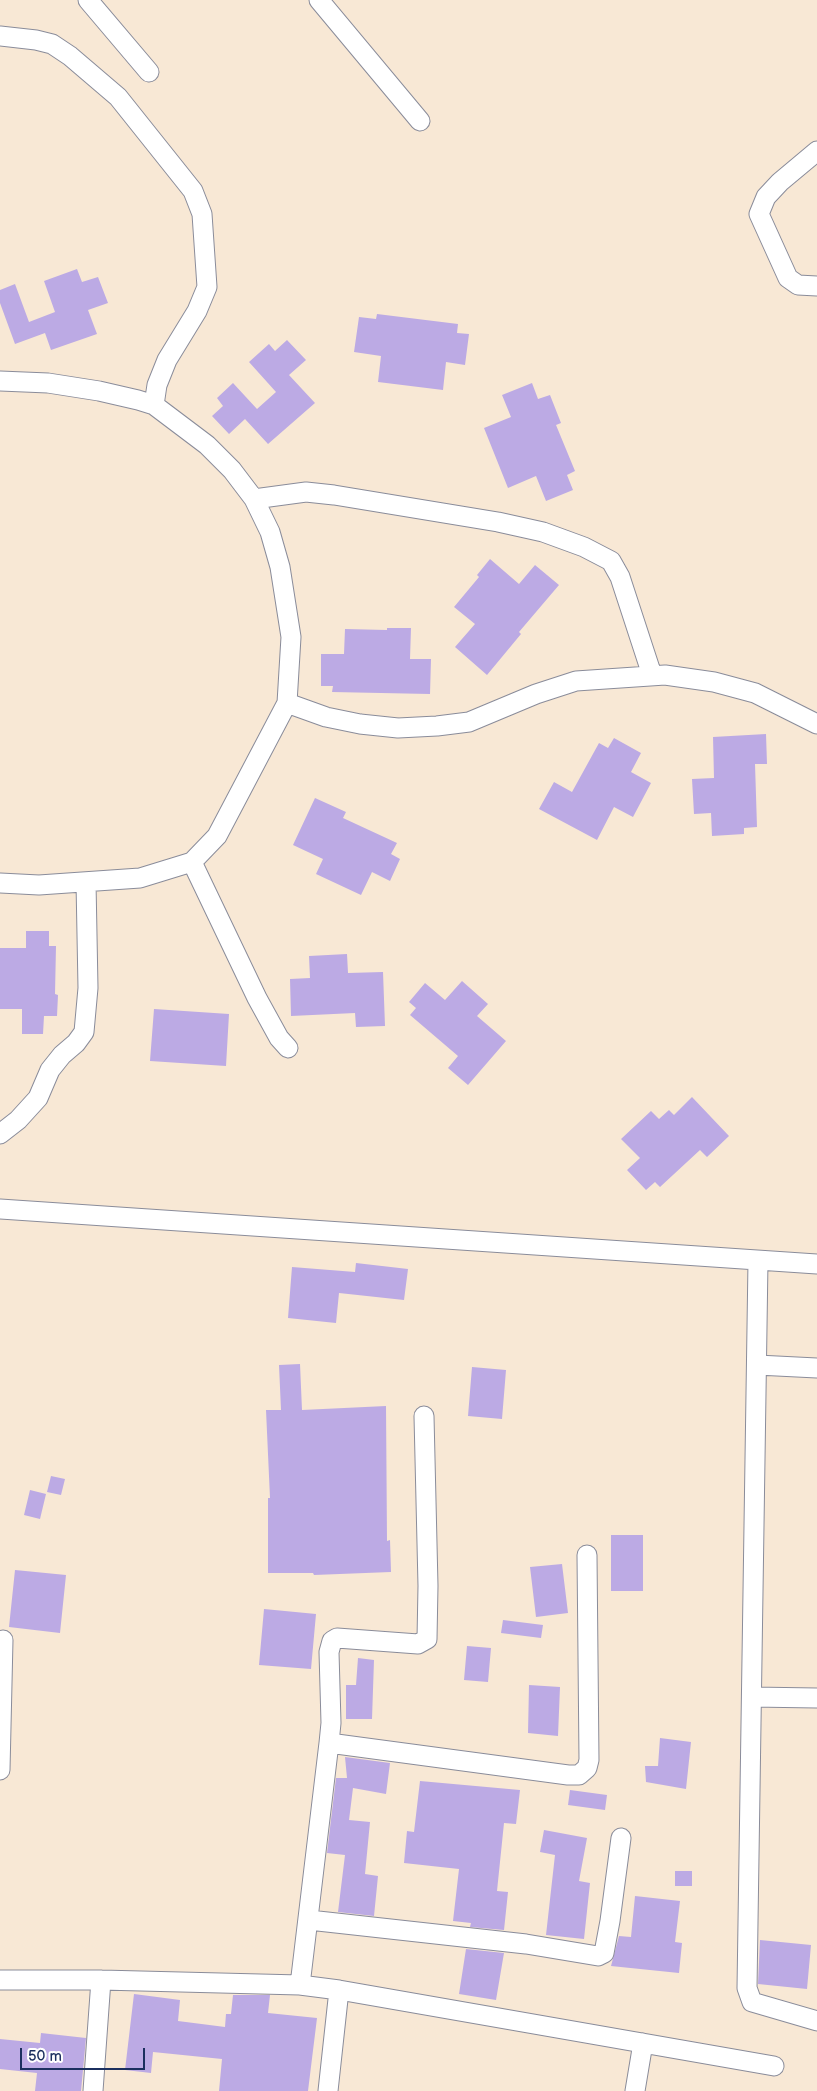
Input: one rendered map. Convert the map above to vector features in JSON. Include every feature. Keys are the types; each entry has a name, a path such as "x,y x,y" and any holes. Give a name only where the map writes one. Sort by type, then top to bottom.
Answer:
{"street":[{"path":"88,0 149,72"},
{"path":"319,0 420,121"},
{"path":"332,16 342,0"},
{"path":"0,36 36,40 52,44 70,56 118,96 193,191 202,214 207,287 198,311 167,360 157,385 154,406"},
{"path":"817,151 766,197 759,214 788,278 798,285 817,286"},
{"path":"0,381 48,382 99,390 154,406 207,445 232,470 254,499 270,532 280,567 291,637 287,703 217,836 192,862 140,878 39,885 0,883"},
{"path":"254,499 306,492 334,494 498,522 544,532 584,547 611,561 620,578 652,675"},
{"path":"287,703 326,717 360,724 398,728 437,726 469,722 536,694 576,682 665,674 714,682 754,693 817,724"},
{"path":"192,862 257,998 279,1038 288,1048"},
{"path":"0,1134 18,1120 38,1098 50,1070 84,1032 87,1020 88,988 86,882"},
{"path":"0,1209 817,1264"},
{"path":"758,1261 747,1988 752,2002 817,2021"},
{"path":"757,1365 817,1368"},
{"path":"300,1985 331,1723 329,1652 332,1641 337,1638 418,1644 427,1639 428,1586 424,1416"},
{"path":"329,1743 578,1775 587,1768 589,1760 587,1555"},
{"path":"0,1770 3,1640"},
{"path":"752,1697 817,1698"},
{"path":"309,1920 526,1944 598,1956 604,1953 620,1838"},
{"path":"0,1980 101,1980 300,1985 339,1990 774,2066"},
{"path":"93,2091 101,1980"},
{"path":"328,2091 339,1990"},
{"path":"635,2091 643,2043"}],"building":[{"path":"77,269 82,282 98,277 108,303 88,310 97,334 51,350 45,333 15,344 0,303 0,290 15,284 29,322 55,312 44,281"},
{"path":"377,314 458,324 457,333 469,334 465,365 446,362 443,390 378,382 381,356 354,352 359,317 376,319"},
{"path":"287,340 306,360 289,375 315,403 268,444 245,419 229,434 212,416 223,406 217,398 233,383 257,409 276,392 249,362 269,344 275,351"},
{"path":"532,383 538,399 550,395 561,423 556,425 575,471 567,475 573,490 546,501 536,476 508,488 484,428 511,417 502,395"},
{"path":"490,559 519,584 535,565 559,585 519,632 521,634 487,675 455,647 475,624 454,607 479,577 477,575"},
{"path":"387,628 411,628 410,659 431,659 430,694 332,692 333,686 321,686 321,654 344,654 345,629 387,630"},
{"path":"766,734 767,764 755,764 757,827 744,828 744,834 712,836 711,813 694,814 692,779 714,778 713,737"},
{"path":"614,738 641,753 631,772 651,783 633,817 614,807 597,840 539,809 554,782 572,792 599,743 608,748"},
{"path":"315,798 346,812 343,818 397,843 391,854 400,859 390,881 372,872 361,895 316,874 323,859 293,845"},
{"path":"26,931 49,931 49,946 56,946 55,994 58,995 57,1016 44,1016 43,1034 22,1034 22,1009 0,1009 0,948 26,948"},
{"path":"347,954 348,973 383,972 385,1026 356,1027 355,1013 291,1016 290,979 310,978 309,956"},
{"path":"462,981 488,1004 477,1016 506,1041 468,1085 448,1068 458,1056 410,1015 416,1008 409,1002 425,983 445,1000"},
{"path":"154,1009 229,1014 226,1066 150,1061"},
{"path":"692,1097 729,1136 707,1157 700,1150 660,1187 655,1182 646,1190 627,1170 640,1158 621,1139 651,1111 659,1119 669,1110 674,1115"},
{"path":"356,1263 408,1269 404,1300 339,1293 336,1323 288,1318 292,1267 355,1272"},
{"path":"300,1364 302,1410 386,1406 387,1541 390,1540 391,1572 314,1575 313,1573 268,1573 268,1498 270,1498 266,1410 281,1410 279,1365"},
{"path":"472,1367 506,1370 502,1419 468,1416"},
{"path":"51,1476 65,1479 61,1495 47,1492"},
{"path":"30,1490 46,1494 40,1519 24,1515"},
{"path":"611,1535 643,1535 643,1591 611,1591"},
{"path":"562,1564 568,1613 536,1617 530,1567"},
{"path":"15,1570 66,1575 60,1633 9,1627"},
{"path":"264,1609 316,1614 311,1669 259,1665"},
{"path":"503,1620 543,1625 541,1638 501,1633"},
{"path":"467,1646 491,1648 488,1682 464,1680"},
{"path":"358,1658 374,1660 372,1719 346,1719 346,1685 356,1685"},
{"path":"529,1685 560,1687 558,1736 528,1733"},
{"path":"660,1738 691,1742 686,1789 646,1782 645,1766 658,1766"},
{"path":"345,1757 390,1763 386,1794 353,1788 349,1820 370,1822 365,1874 378,1876 374,1916 338,1912 345,1855 327,1853 336,1778 347,1778"},
{"path":"420,1781 520,1790 516,1824 504,1823 497,1891 508,1892 504,1930 470,1927 471,1923 453,1921 459,1869 404,1863 407,1831 414,1832"},
{"path":"570,1790 607,1795 605,1810 568,1805"},
{"path":"544,1830 587,1838 579,1881 590,1883 584,1939 546,1935 555,1855 540,1852"},
{"path":"675,1871 692,1871 692,1886 675,1886"},
{"path":"635,1896 680,1901 675,1942 682,1943 679,1973 611,1966 619,1936 631,1937"},
{"path":"760,1940 811,1945 807,1989 758,1984"},
{"path":"466,1949 504,1953 496,2000 459,1994"},
{"path":"134,1994 180,2000 178,2021 225,2027 226,2014 231,2014 233,1995 270,1995 268,2013 317,2018 308,2091 219,2091 222,2059 153,2052 151,2073 125,2070"},
{"path":"41,2033 86,2038 81,2091 35,2091 37,2073 0,2069 0,2039 40,2043"}]}
